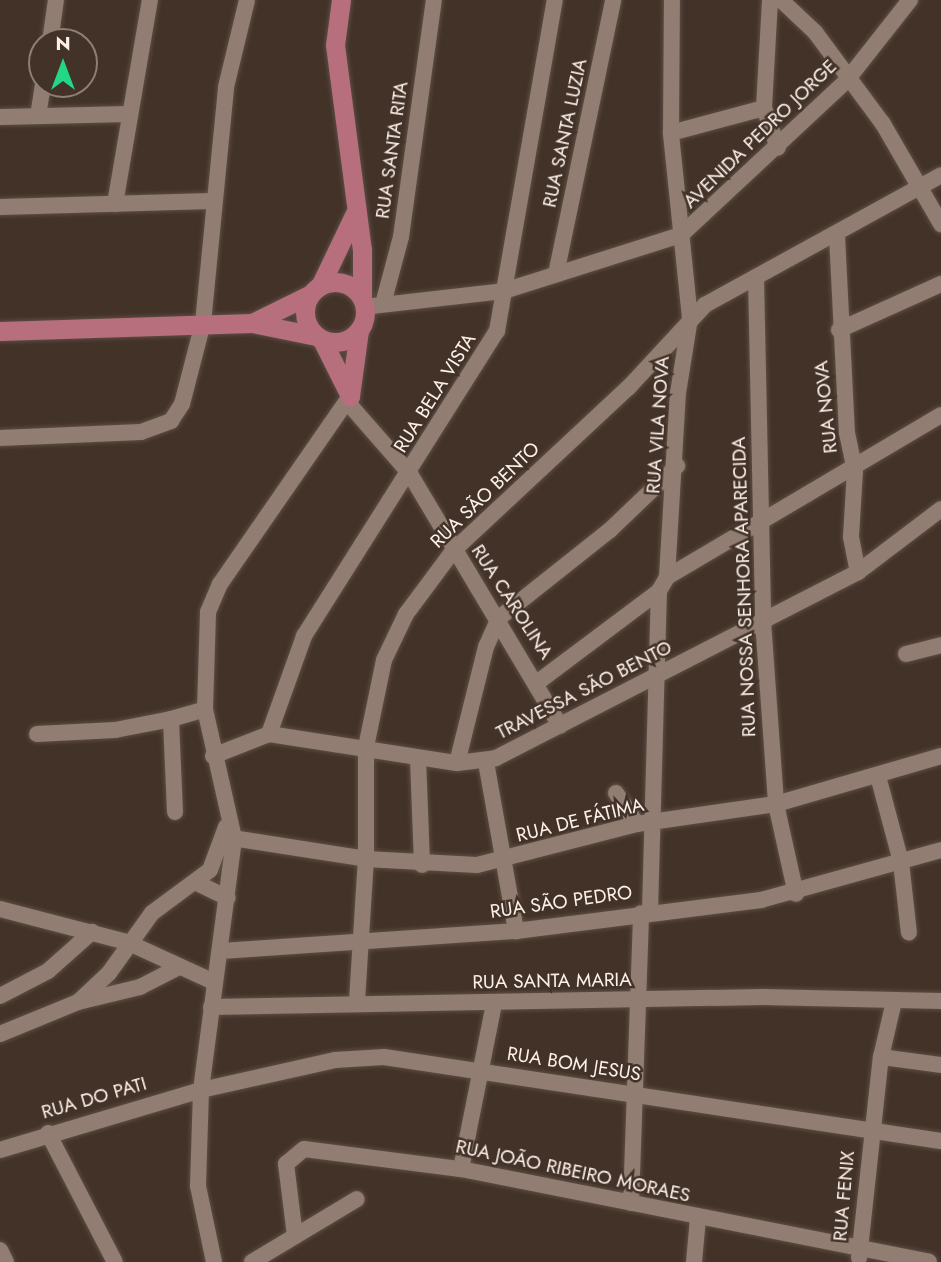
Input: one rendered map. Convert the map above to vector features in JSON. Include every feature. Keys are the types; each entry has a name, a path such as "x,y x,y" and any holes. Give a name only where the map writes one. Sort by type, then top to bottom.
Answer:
{"main road":[{"path":"341,0 335,45 354,215 370,303 359,330 349,400"},
{"path":"349,400 304,310 354,215"},
{"path":"252,323 315,291 344,284 370,303"},
{"path":"0,331 252,323 319,338 349,339 359,330"}],"street":[{"path":"52,28 56,0"},
{"path":"115,204 150,0"},
{"path":"0,439 160,428 182,404 203,323 212,201 226,87 247,0"},
{"name":"RUA SANTA RITA","path":"370,303 401,237 434,0"},
{"name":"RUA BELA VISTA","path":"269,734 304,636 487,351 504,291 555,0"},
{"name":"RUA SANTA LUZIA","path":"556,274 613,0"},
{"path":"672,0 671,133 681,235"},
{"name":"AVENIDA PEDRO JORGE","path":"370,303 504,291 681,235 778,148 847,80 910,0"},
{"path":"781,1 815,33 847,80 883,124 941,224"},
{"path":"778,148 764,108 781,1"},
{"path":"38,116 41,98"},
{"name":"AVENIDA PEDRO JORGE","path":"671,133 764,108"},
{"path":"0,117 130,114"},
{"name":"RUA SÃO BENTO","path":"357,1001 366,859 366,747 384,660 394,634 453,551 628,387 690,318 756,277 836,236 941,175"},
{"path":"0,207 212,201"},
{"name":"RUA VILA NOVA","path":"632,1203 640,1000 646,912 657,822 655,677 677,466 678,393 690,318 681,235"},
{"name":"RUA NOVA","path":"836,236 839,330 855,471 851,537 858,572"},
{"name":"RUA NOSSA SENHORA APARECIDA","path":"756,277 763,621 776,804 796,894"},
{"path":"839,330 941,284"},
{"path":"214,1262 198,1186 201,1090 214,982 222,951 228,898 229,817 213,756 205,709 204,642 219,584 349,400"},
{"name":"RUA CAROLINA","path":"349,400 410,474 453,551 499,618 538,682 560,726"},
{"path":"538,682 663,584 855,471 941,415"},
{"path":"457,763 486,647 499,618 610,530 677,466"},
{"name":"TRAVESSA SÃO BENTO","path":"269,734 366,747 418,759 457,763 486,762 858,572 941,509"},
{"path":"906,654 941,645"},
{"path":"37,734 115,730 205,709"},
{"path":"171,719 175,812"},
{"path":"213,756 269,734"},
{"name":"RUA DE FÁTIMA","path":"229,837 366,859 422,865 507,860 637,824 776,804 941,756"},
{"path":"418,759 422,865"},
{"path":"486,762 507,860 516,931"},
{"path":"878,776 901,862 909,933"},
{"path":"616,793 637,824"},
{"path":"78,1002 109,972 127,942 152,913 197,883 219,857 229,837"},
{"name":"RUA SÃO PEDRO","path":"222,951 362,944 516,931 796,894 941,850"},
{"path":"197,883 228,898"},
{"path":"0,909 127,942 214,982"},
{"path":"0,996 48,971 92,932"},
{"path":"0,1034 78,1002 117,995 179,967"},
{"name":"RUA SANTA MARIA","path":"211,1007 357,1001 494,1004 640,1000 934,1001"},
{"name":"RUA FENIX","path":"859,1256 881,1056 894,1001"},
{"path":"461,1169 484,1070 494,1004"},
{"path":"881,1056 941,1065"},
{"name":"RUA BOM JESUS","path":"201,1090 360,1058 484,1070 871,1133 941,1141"},
{"name":"RUA DO PATI","path":"0,1150 48,1133 201,1090"},
{"path":"48,1133 114,1262"},
{"name":"RUA JOÃO RIBEIRO MORAES","path":"295,1236 285,1164 297,1151 363,1153 461,1169 632,1203 859,1256 929,1262"},
{"path":"252,1262 357,1199"},
{"path":"694,1262 698,1219"},
{"path":"0,1250 6,1262"}]}
